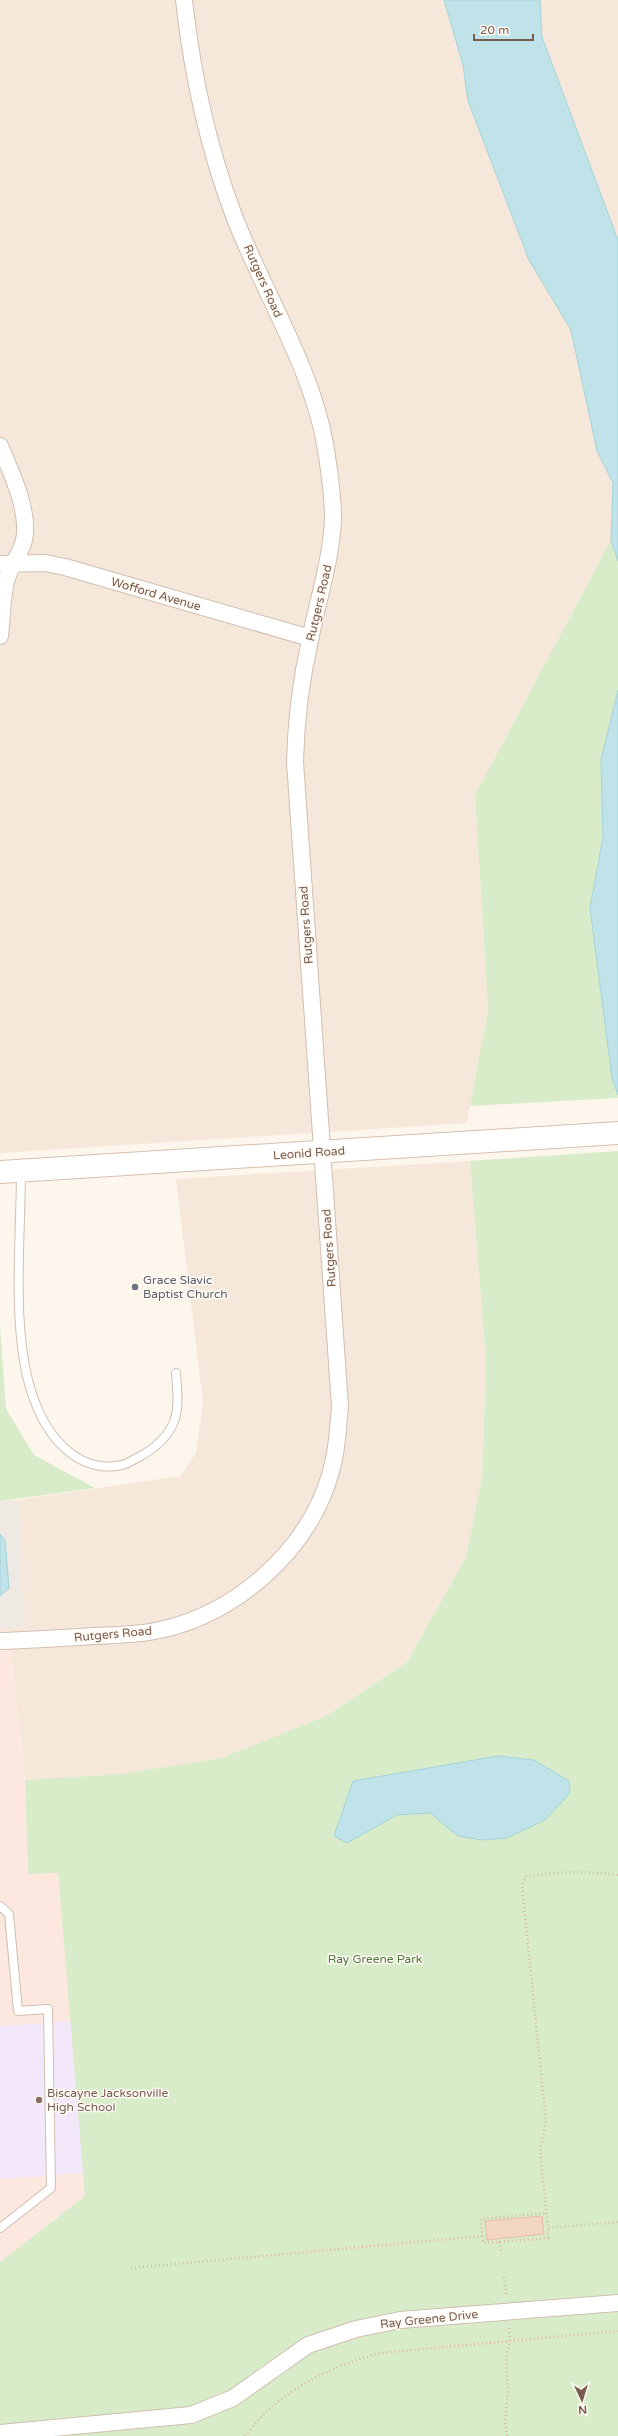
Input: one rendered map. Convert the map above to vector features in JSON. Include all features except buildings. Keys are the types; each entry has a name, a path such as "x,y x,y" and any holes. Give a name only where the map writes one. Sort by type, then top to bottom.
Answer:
{"street":[{"name":"Rutgers Road","path":"0,1641 127,1635 155,1631 215,1610 246,1590 274,1566 297,1540 318,1506 330,1476 337,1445 340,1406 296,762 298,704 310,638 324,586 333,518 325,442 316,410 298,361 234,216 217,164 200,103 184,0"},
{"path":"0,446 16,483 23,508 24,540 6,563 6,582 0,636"},
{"name":"Wofford Avenue","path":"6,563 45,563 65,567 310,638"},
{"name":"Leonid Road","path":"0,1172 618,1133"},
{"name":"Ray Greene Drive","path":"0,2433 191,2415 233,2398 308,2344 356,2329 400,2320 618,2303"}],"lane":[{"path":"22,1171 20,1323 25,1370 35,1403 51,1433 72,1456 93,1465 123,1465 154,1449 173,1424 177,1400 176,1373"},
{"path":"0,1906 9,1914 18,2011 48,2010 51,2188 0,2228"}],"path":[{"path":"546,2213 481,2219 483,2243 548,2238 548,2228 540,2149 546,2122 523,1881 525,1877 575,1871 618,1875"},
{"path":"548,2228 618,2222"},
{"path":"131,2268 482,2236"},
{"path":"499,2242 502,2254"},
{"path":"504,2277 506,2300"},
{"path":"507,2436 505,2421 508,2392 506,2359 510,2341 509,2322"},
{"path":"245,2436 255,2422 294,2389 310,2379 344,2364 380,2353 618,2331"}],"shaded area":[{"path":"0,0 444,0 463,65 468,101 529,260 571,330 597,451 613,483 611,540 475,795 488,1010 467,1123 0,1153"},
{"path":"540,0 618,0 618,240 542,37"},
{"path":"470,1161 486,1362 482,1477 466,1557 407,1662 326,1716 221,1758 121,1774 25,1780 8,1628 24,1627 18,1500 180,1476 196,1453 203,1403 176,1179"},
{"path":"18,1500 24,1627 0,1629 0,1501"},
{"path":"8,1628 25,1780 28,1874 58,1873 71,2021 0,2026 0,1629"},
{"name":"Biscayne Jacksonville High School","path":"71,2021 84,2173 0,2179 0,2026"},
{"path":"84,2173 85,2196 0,2262 0,2179"}],"green space":[{"path":"611,540 618,561 618,690 601,760 603,837 590,908 618,1098 470,1106 488,1010 475,795"},
{"name":"Ray Greene Park","path":"618,1151 618,2436 0,2436 0,2262 85,2196 58,1873 28,1874 25,1780 121,1774 221,1758 326,1716 407,1662 466,1557 482,1477 486,1362 470,1161"},
{"path":"0,1324 6,1409 34,1455 95,1488 0,1501"}],"water":[{"path":"444,0 540,0 542,37 618,240 618,561 611,540 613,483 597,451 571,330 529,260 468,101 463,65"},
{"path":"618,690 618,1095 612,1078 590,908 603,837 601,760"},
{"path":"0,1534 5,1540 9,1588 0,1596"},
{"path":"498,1756 534,1760 569,1781 570,1793 545,1820 507,1838 482,1840 458,1836 430,1813 397,1815 347,1843 334,1836 353,1781"}],"place":[{"name":"Grace Slavic Baptist Church","path":"135,1287"},
{"name":"Biscayne Jacksonville High School","path":"39,2100"}]}
